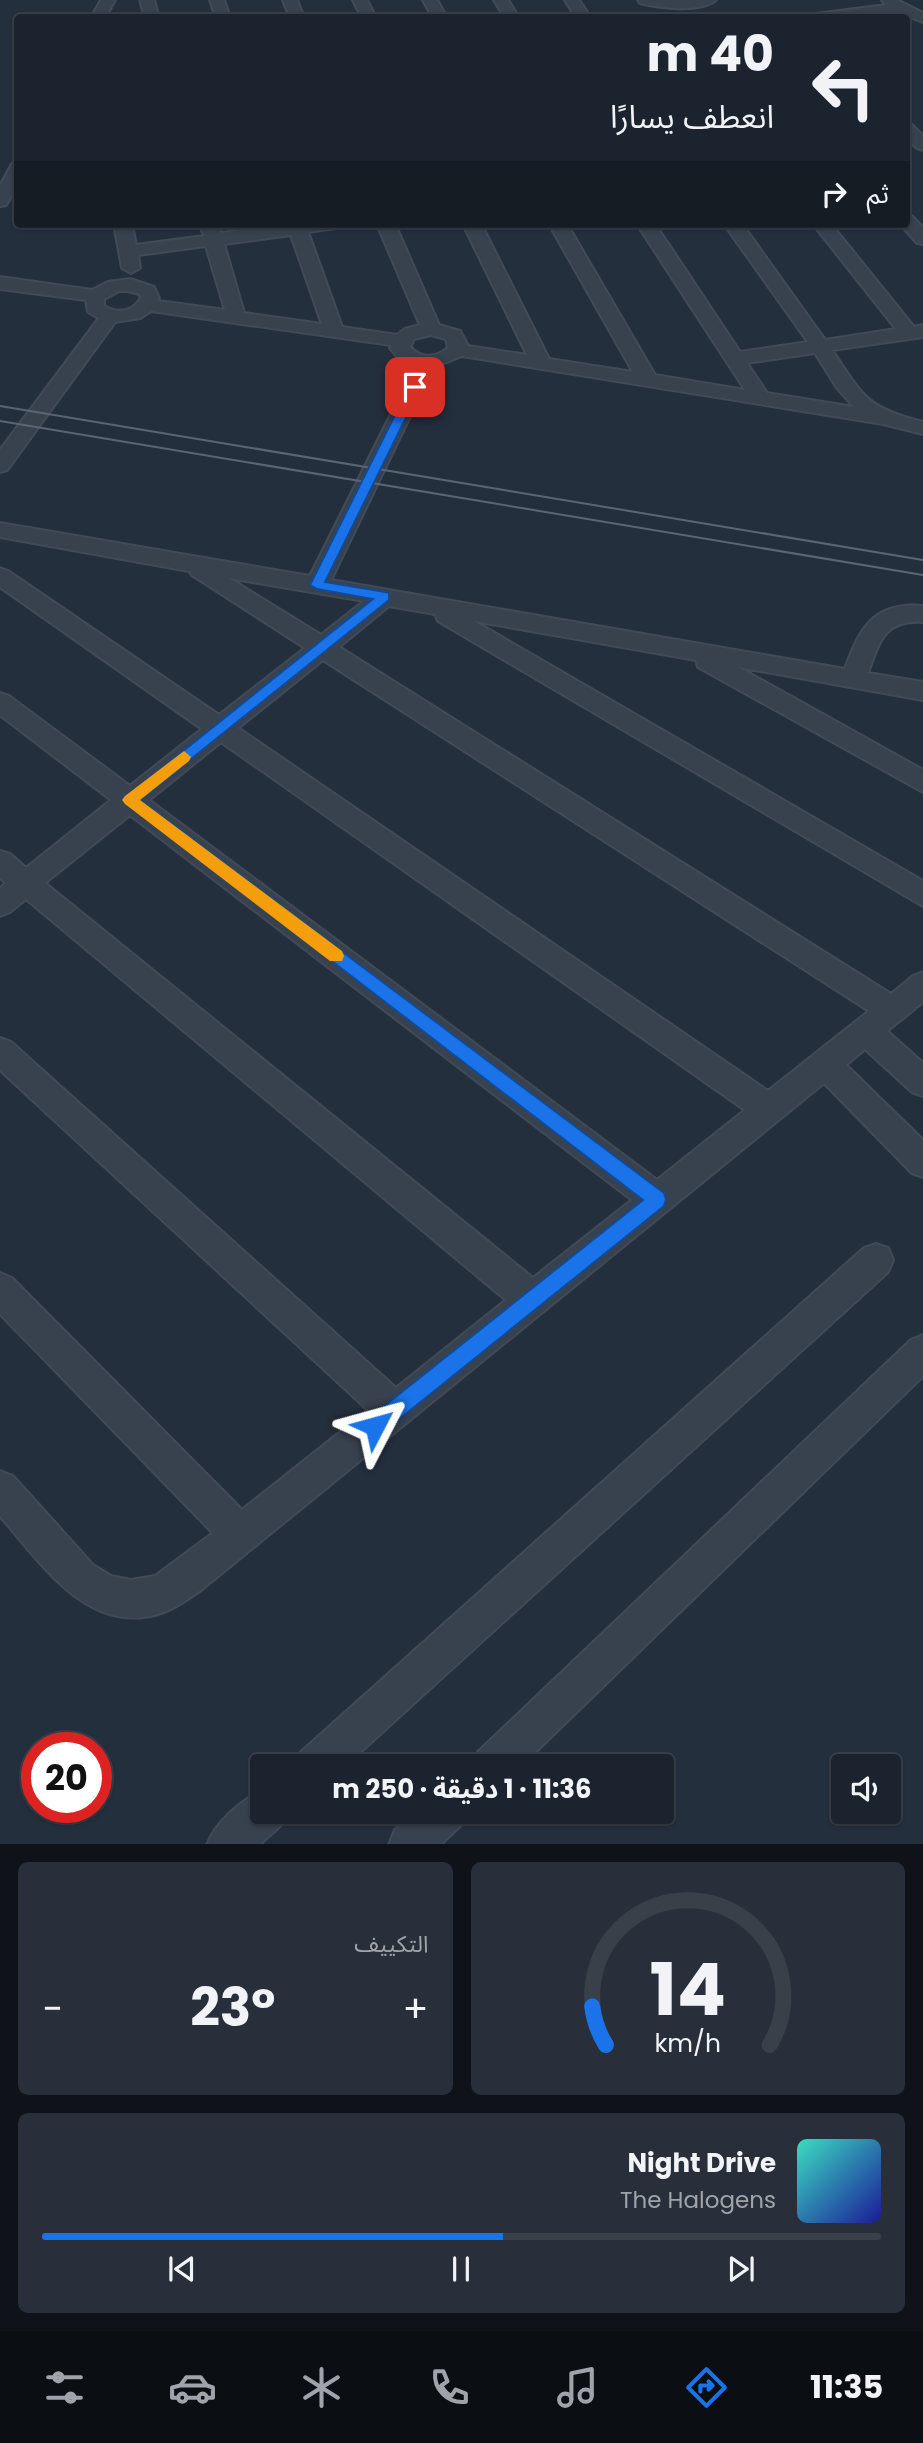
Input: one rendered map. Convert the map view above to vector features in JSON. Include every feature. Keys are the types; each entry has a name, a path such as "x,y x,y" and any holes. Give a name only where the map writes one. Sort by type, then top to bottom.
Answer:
{"lane":[{"path":"645,0 669,5 709,0"},
{"path":"838,14 894,4 923,18"},
{"path":"910,132 923,146"},
{"path":"0,201 14,175"},
{"path":"910,224 923,239"},
{"path":"124,228 129,251 130,285"},
{"path":"129,251 211,232 268,228"},
{"path":"298,228 334,331"},
{"path":"388,228 431,329"},
{"path":"474,228 541,363"},
{"path":"560,228 647,379"},
{"path":"649,228 760,398"},
{"path":"736,228 820,346 840,382 851,395 883,418"},
{"path":"825,228 916,332"},
{"path":"211,232 236,317"},
{"path":"0,283 95,296 115,286 130,285 147,291 150,298 148,305"},
{"path":"95,296 95,309 110,316 132,314 148,305 402,341"},
{"path":"0,465 110,316"},
{"path":"458,350 458,342 453,335 431,329 408,334 400,348 405,355 428,362 441,361 458,350 883,418 923,428"},
{"path":"734,359 916,332"},
{"path":"317,585 428,362"},
{"path":"0,530 923,691"},
{"path":"188,563 892,1010"},
{"path":"0,576 769,1109"},
{"path":"0,904 385,597"},
{"path":"429,604 923,895"},
{"path":"854,679 869,636 878,626 903,614 923,614"},
{"path":"687,650 923,782"},
{"path":"0,702 657,1199"},
{"path":"0,862 533,1300"},
{"path":"0,1489 80,1578 104,1594 131,1599 161,1594 188,1577 923,985"},
{"path":"866,1031 923,1082"},
{"path":"0,1051 394,1411"},
{"path":"825,1064 923,1162"},
{"path":"328,1754 876,1260"},
{"path":"0,1290 240,1535"},
{"path":"504,1754 923,1352"},
{"path":"228,1844 250,1824"},
{"path":"410,1844 431,1824"}],"tram line":[{"path":"0,406 923,560"},
{"path":"0,421 923,575"}],"slow traffic":[{"path":"184,757 130,800 336,956"}],"route":[{"path":"375,1426 657,1199 130,800 385,597 317,585 415,387"}]}
